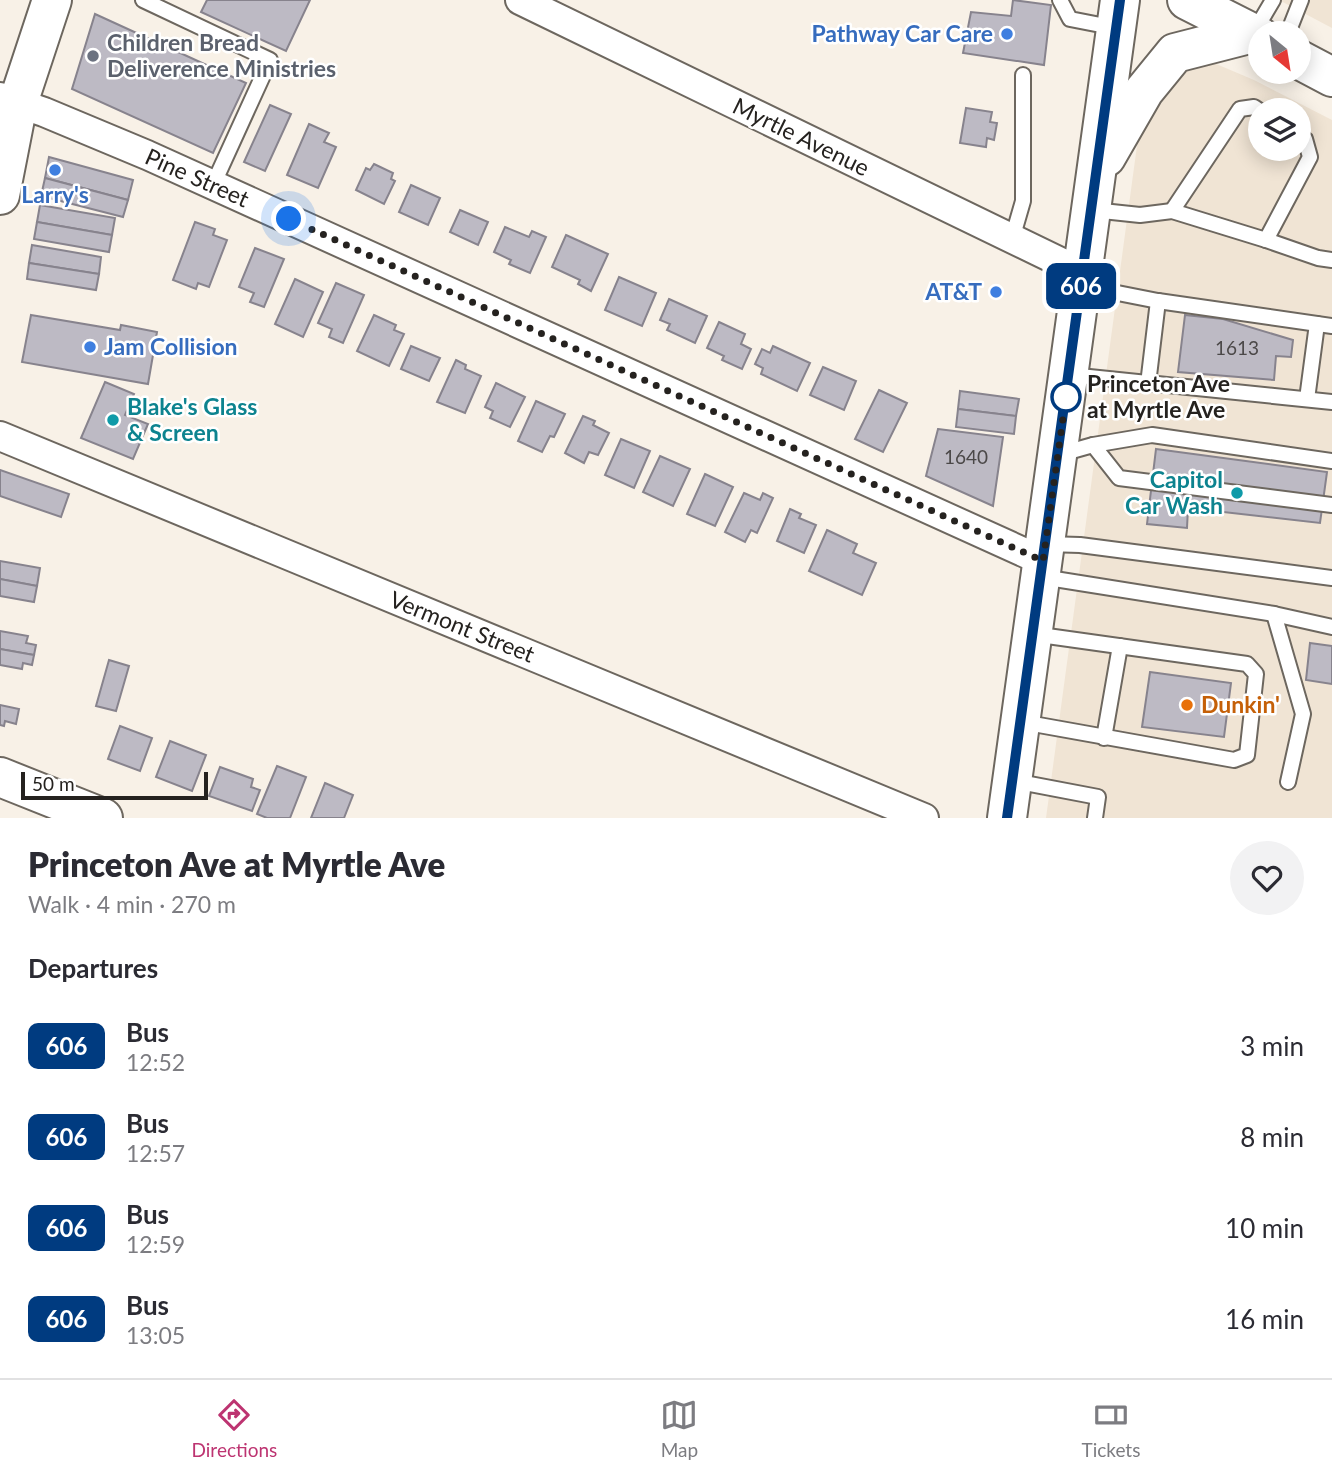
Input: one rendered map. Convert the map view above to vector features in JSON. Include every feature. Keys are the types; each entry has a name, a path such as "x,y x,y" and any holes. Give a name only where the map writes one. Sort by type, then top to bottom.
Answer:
{"main road":[{"path":"0,195 9,100 52,0"},
{"path":"1187,0 1248,26"},
{"path":"1007,818 1043,561 1075,450 1069,374 1118,14"},
{"path":"1094,192 1144,91 1175,53 1248,38"},
{"path":"1311,66 1332,78"},
{"path":"0,777 103,818"}],"street":[{"name":"Myrtle Avenue","path":"520,0 1013,239 1082,279"},
{"name":"Pine Street","path":"9,100 111,140 213,185 1043,561"},
{"name":"Vermont Street","path":"0,436 876,808 924,818"}],"lane":[{"path":"143,0 270,60 213,185"},
{"path":"1060,0 1070,19 1118,14"},
{"path":"1269,21 1273,0"},
{"path":"1280,21 1301,0"},
{"path":"1013,239 1023,201 1023,75"},
{"path":"1172,211 1240,109 1248,108"},
{"path":"1266,240 1308,161"},
{"path":"1094,192 1140,215 1172,211 1318,258 1332,260"},
{"path":"1082,279 1158,301 1324,325 1307,400"},
{"path":"1148,384 1158,301"},
{"path":"1069,374 1332,402"},
{"path":"1075,450 1152,435 1332,461"},
{"path":"1075,450 1119,478 1332,505"},
{"path":"1043,561 1080,545 1332,578"},
{"path":"1043,561 1332,628"},
{"path":"1274,614 1303,714 1288,782"},
{"path":"1021,722 1234,760 1247,755 1256,674 1247,664 1032,634"},
{"path":"1104,738 1120,646"},
{"path":"1012,781 1098,797 1095,818"}],"shaded area":[{"path":"1279,0 1332,0 1332,28"},
{"path":"1162,41 1248,77 1248,84 1262,84 1289,98 1248,98 1248,161 1311,161 1311,109 1332,120 1332,818 1046,818 1141,116"}],"building":[{"path":"207,0 310,0 286,51 201,12"},
{"name":"Pathway Car Care","path":"1013,0 1051,5 1044,65 963,53 971,12 1011,16"},
{"path":"95,14 246,83 213,153 72,89"},
{"path":"270,105 291,114 265,171 244,162"},
{"path":"966,108 992,112 990,122 997,123 994,140 987,138 986,147 960,143"},
{"path":"309,124 329,133 324,142 336,147 318,188 287,175"},
{"path":"49,157 133,180 128,200 45,178"},
{"path":"374,164 393,173 391,179 395,181 384,204 356,190 366,168 370,170"},
{"path":"45,178 128,200 123,217 41,196"},
{"path":"411,185 440,198 428,225 399,212"},
{"path":"40,205 115,218 112,235 37,222"},
{"path":"460,210 488,222 478,245 450,232"},
{"path":"37,222 112,235 109,252 34,239"},
{"path":"195,222 215,229 213,235 227,240 209,287 198,283 196,289 173,280"},
{"path":"505,227 529,237 532,231 546,237 530,273 509,264 511,260 494,252"},
{"path":"566,235 608,254 591,291 578,284 580,280 552,267"},
{"path":"32,245 101,257 99,274 29,263"},
{"path":"255,248 284,259 264,307 250,302 254,293 239,287"},
{"path":"29,263 99,274 96,290 27,279"},
{"path":"619,277 656,293 642,326 605,310"},
{"path":"295,279 323,292 303,337 275,324"},
{"path":"336,283 364,295 343,343 329,337 332,329 318,323"},
{"path":"669,299 707,316 695,343 667,330 670,324 660,320"},
{"name":"Jam Collision","path":"31,315 120,330 121,325 157,332 148,384 22,362"},
{"path":"374,315 396,325 394,330 404,334 389,366 357,351"},
{"path":"1185,315 1223,319 1293,340 1291,357 1276,356 1274,380 1178,372"},
{"path":"719,322 745,334 741,344 751,349 742,369 722,360 724,356 707,348"},
{"path":"411,346 440,358 429,381 401,369"},
{"path":"773,346 810,363 797,391 761,374 763,368 755,364 762,349 770,353"},
{"path":"456,360 466,365 465,369 481,376 465,413 437,402"},
{"path":"823,367 856,381 844,410 810,395"},
{"name":"Blake's Glass & Screen","path":"105,382 134,394 125,415 148,424 133,459 81,438"},
{"path":"496,383 525,397 510,427 490,418 493,411 485,407"},
{"path":"879,390 907,403 883,452 855,439"},
{"path":"960,391 1019,399 1016,416 958,409"},
{"path":"536,401 565,414 554,437 550,436 542,452 518,441"},
{"path":"958,409 1016,416 1014,434 956,427"},
{"path":"583,416 595,421 593,425 609,433 598,455 589,452 584,463 565,453"},
{"path":"938,429 1003,437 993,506 926,476"},
{"path":"621,439 650,451 634,488 605,475"},
{"name":"Capitol Car Wash","path":"1156,449 1327,472 1320,523 1188,508 1187,528 1147,524"},
{"path":"660,456 690,469 673,506 643,492"},
{"path":"0,470 69,494 61,517 0,496"},
{"path":"705,474 733,487 715,526 687,514"},
{"path":"744,493 760,500 763,493 773,498 757,533 751,530 745,542 725,532"},
{"path":"790,509 801,514 799,518 816,525 804,553 777,541"},
{"path":"827,530 857,544 853,553 876,563 862,595 809,571"},
{"path":"0,561 40,568 37,586 0,579"},
{"path":"0,579 37,586 34,602 0,596"},
{"path":"0,631 28,636 26,643 36,645 34,655 0,649"},
{"path":"1310,643 1332,646 1332,684 1306,680"},
{"path":"0,649 34,655 32,665 23,663 22,669 0,665"},
{"path":"109,660 129,666 116,711 96,706"},
{"name":"Dunkin'","path":"1150,672 1231,683 1224,737 1142,727"},
{"path":"0,705 19,709 16,724 5,721 4,726 0,725"},
{"path":"120,726 152,738 140,771 108,759"},
{"path":"170,741 206,755 192,791 156,777"},
{"path":"277,766 306,777 290,818 267,818 257,814"},
{"path":"220,767 253,779 251,787 260,790 252,811 209,796"},
{"path":"325,783 353,795 344,818 311,818"}],"bus line":[{"name":"606","path":"1007,818 1120,0"}],"place":[{"name":"Pathway Car Care","path":"1007,34"},
{"name":"Children Bread Deliverence Ministries","path":"93,56"},
{"name":"Larry's","path":"55,170"},
{"name":"AT&T","path":"996,292"},
{"name":"Jam Collision","path":"90,347"},
{"name":"Princeton Ave at Myrtle Ave","path":"1066,397"},
{"name":"Blake's Glass & Screen","path":"113,420"},
{"name":"Capitol Car Wash","path":"1237,493"},
{"name":"Dunkin'","path":"1187,705"}],"route":[{"path":"289,219 1043,561 1066,397"}]}
